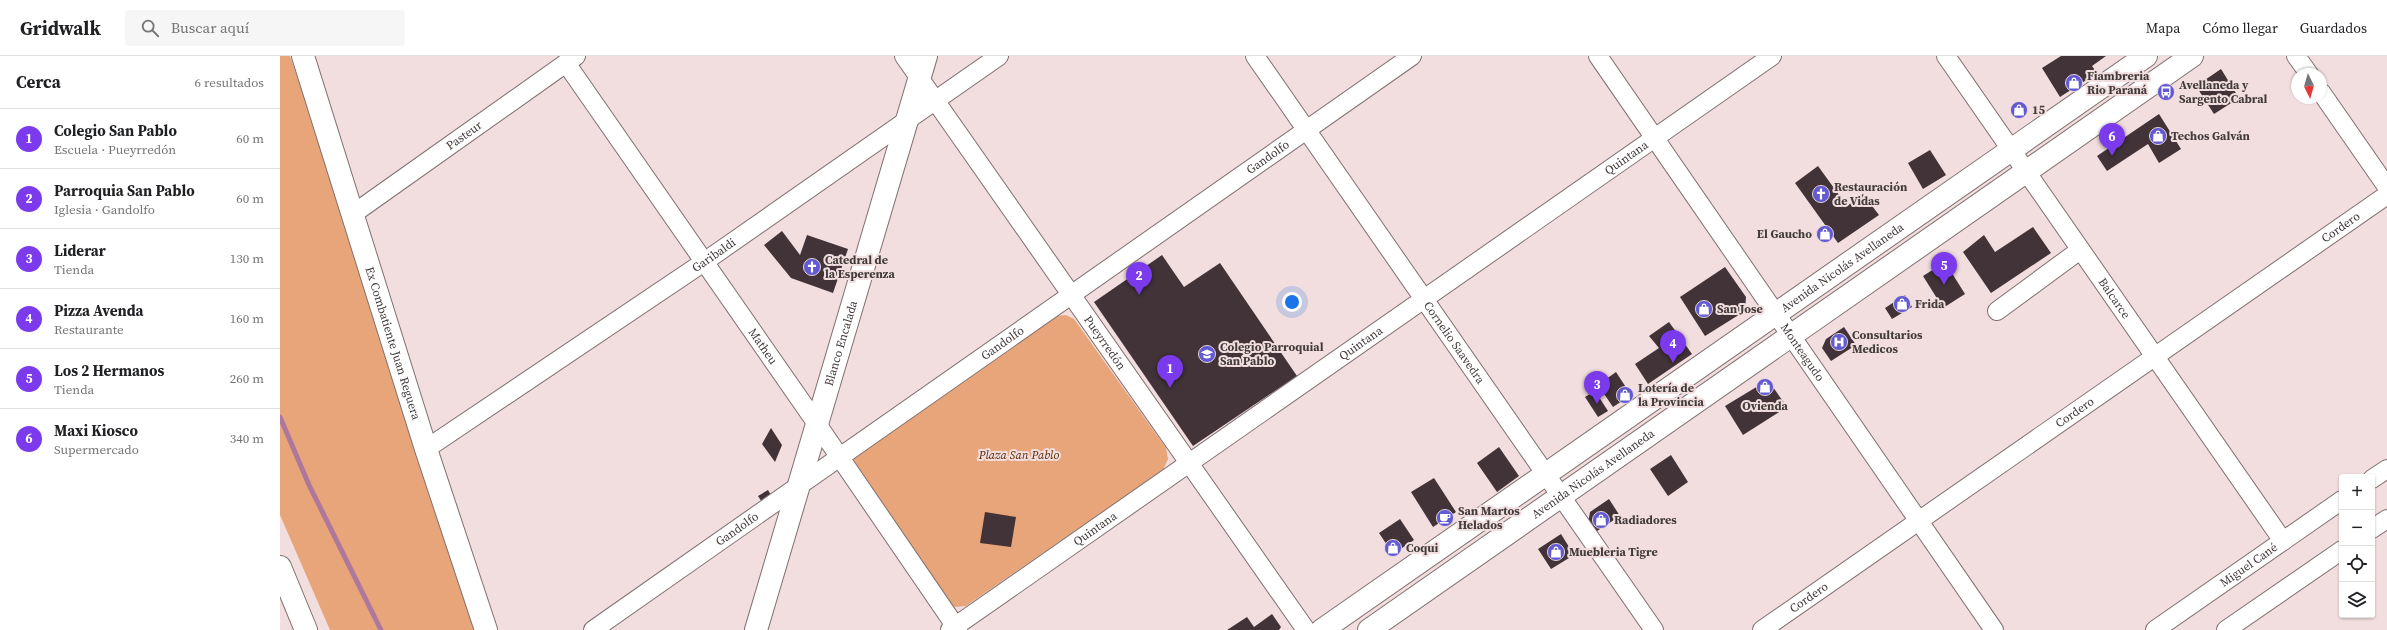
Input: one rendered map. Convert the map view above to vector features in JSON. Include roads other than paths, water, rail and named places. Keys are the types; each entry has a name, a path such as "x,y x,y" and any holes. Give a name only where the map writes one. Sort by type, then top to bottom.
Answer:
{"main road":[{"name":"Ex Combatiente Juan Reguera","path":"303,56 426,449 486,630"},
{"name":"Blanco Encalada","path":"756,630 926,56"},
{"name":"Avenida Nicolás Avellaneda","path":"1322,630 2012,151 2146,56"},
{"name":"Avenida Nicolás Avellaneda","path":"1369,630 2192,56"},
{"path":"281,569 306,630"},
{"path":"281,569 312,630"}],"street":[{"name":"Pueyrredón","path":"904,56 1306,630"},
{"name":"Garibaldi","path":"426,449 704,262 998,56"},
{"name":"Cornelio Saavedra","path":"1255,56 1654,630"},
{"name":"Gandolfo","path":"593,630 798,488 839,457 1070,294 1307,131 1412,56"},
{"name":"Monteagudo","path":"1598,56 1994,630"},
{"name":"Quintana","path":"954,629 1772,56"},
{"name":"Balcarce","path":"1946,56 2283,541"},
{"path":"2296,56 2304,68"},
{"name":"Pasteur","path":"353,214 571,60"},
{"name":"Matheu","path":"571,60 704,262 817,424 954,629"},
{"path":"2327,101 2387,187"},
{"name":"Cordero","path":"1762,630 2387,195"},
{"path":"1997,312 2080,250"},
{"path":"2375,478 2387,469"},
{"name":"Miguel Cané","path":"2156,630 2339,502"},
{"path":"2375,527 2387,519"},
{"path":"2226,630 2339,552"}],"waterway":[{"path":"280,417 309,485 381,630"}],"place":[{"name":"Fiambreria Rio Paraná","path":"2074,83"},
{"name":"Avellaneda y Sargento Cabral","path":"2166,92"},
{"name":"15","path":"2019,110"},
{"name":"Techos Galván","path":"2158,136"},
{"name":"Maxi Kiosco","path":"2112,156"},
{"name":"Restauración de Vidas","path":"1821,194"},
{"name":"El Gaucho","path":"1825,234"},
{"name":"Catedral de la Esperenza","path":"812,267"},
{"name":"Los 2 Hermanos","path":"1944,285"},
{"name":"Parroquia San Pablo","path":"1139,295"},
{"name":"Frida","path":"1902,304"},
{"name":"San Jose","path":"1704,309"},
{"name":"Consultarios Medicos","path":"1839,342"},
{"name":"Colegio Parroquial San Pablo","path":"1207,354"},
{"name":"Pizza Avenda","path":"1673,363"},
{"name":"Ovienda","path":"1765,387"},
{"name":"Colegio San Pablo","path":"1170,388"},
{"name":"Lotería de la Provincia","path":"1625,395"},
{"name":"Liderar","path":"1597,404"},
{"name":"San Martos Helados","path":"1445,518"},
{"name":"Radiadores","path":"1601,520"},
{"name":"Coqui","path":"1393,548"},
{"name":"Muebleria Tigre","path":"1556,552"}],"park label":[{"name":"Plaza San Pablo","path":"1019,455"}]}
